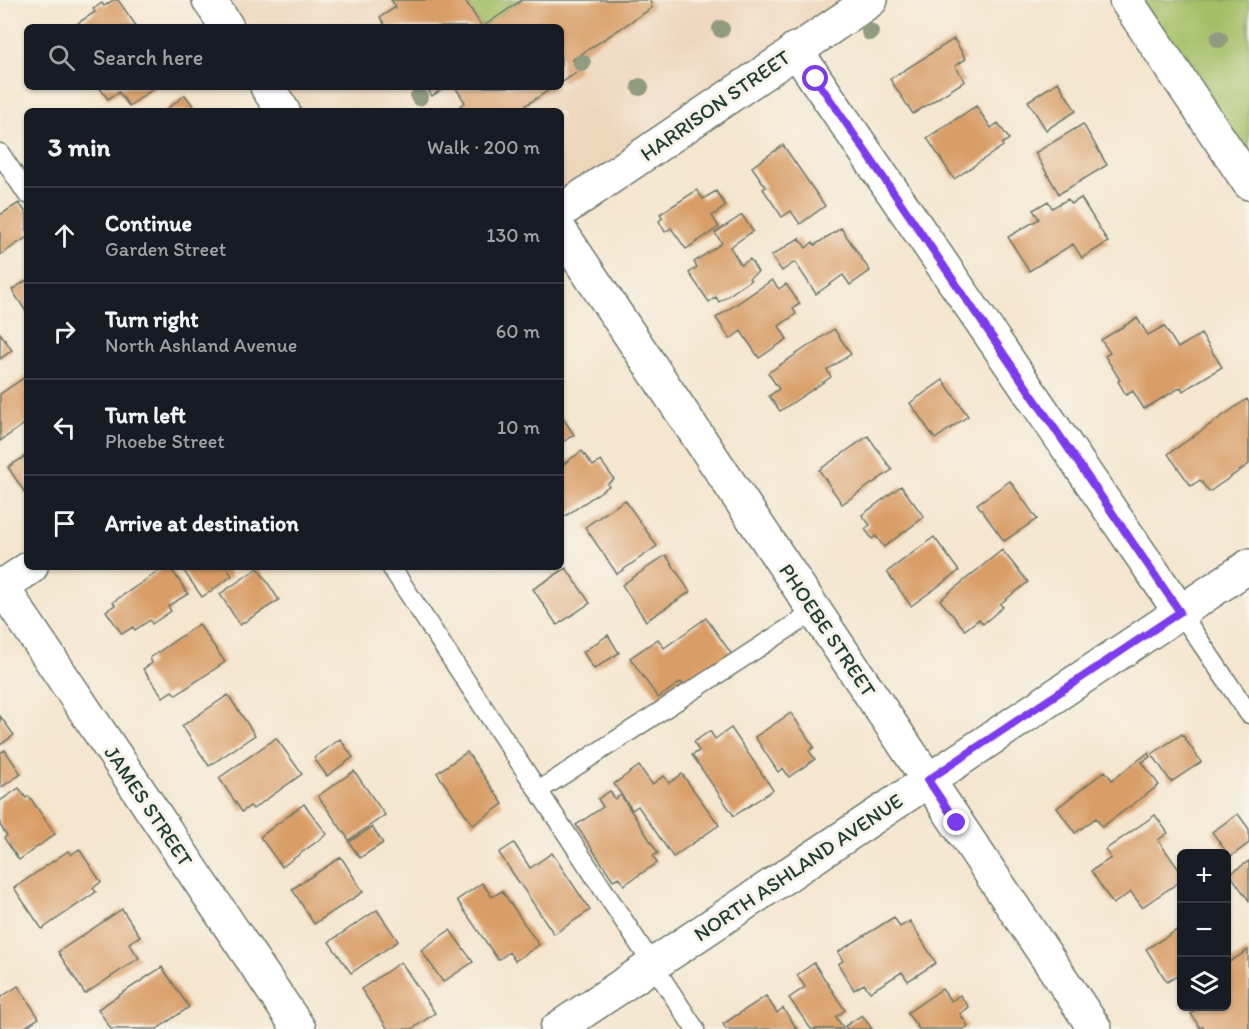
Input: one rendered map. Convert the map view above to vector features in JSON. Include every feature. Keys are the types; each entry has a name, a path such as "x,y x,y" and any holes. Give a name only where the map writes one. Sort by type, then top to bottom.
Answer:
{"street":[{"path":"209,0 225,24"},
{"name":"HARRISON STREET","path":"564,209 795,49 871,0"},
{"path":"1126,0 1249,183"},
{"path":"795,49 1180,612"},
{"path":"269,90 281,108"},
{"name":"PHOEBE STREET","path":"564,236 1095,1029"},
{"name":"NORTH ASHLAND AVENUE","path":"557,1029 1249,566"},
{"path":"1,586 26,570"},
{"name":"JAMES STREET","path":"1,586 299,1029"}],"lane":[{"path":"0,153 24,189"},
{"path":"393,570 695,1029"},
{"path":"538,791 815,611"},
{"path":"1180,612 1249,714"}],"shaded area":[{"path":"209,0 871,0 564,209 564,108 281,108 269,90 564,90 564,24 225,24"}],"green space":[{"path":"465,0 522,0 486,24 480,24"},
{"path":"1126,0 1249,0 1249,183"}],"building":[{"path":"113,0 118,0 135,24 78,23 95,12 93,9 102,3 104,6"},
{"path":"391,0 465,0 480,24 384,24 380,17 396,7"},
{"path":"522,0 650,0 652,8 572,60 580,70 564,81 564,24 486,24"},
{"path":"954,39 966,59 955,66 965,81 913,114 890,79"},
{"path":"1058,82 1076,111 1046,130 1028,101"},
{"path":"101,90 152,90 129,106 119,92 108,99"},
{"path":"428,90 441,90 432,96"},
{"path":"457,90 549,90 522,108 461,108 460,106 465,102"},
{"path":"185,95 195,108 168,108"},
{"path":"976,106 991,128 998,123 1009,139 1002,144 1003,146 954,179 927,138"},
{"path":"1083,124 1107,165 1059,194 1035,153"},
{"path":"783,145 825,206 800,224 791,211 782,217 763,189 766,187 752,167"},
{"path":"697,190 703,199 716,191 726,206 712,216 719,227 686,249 671,228 665,232 659,221 663,218 660,214"},
{"path":"1081,198 1108,242 1082,258 1073,244 1029,271 1008,237 1039,219 1033,210 1048,201 1052,208 1068,199 1071,204"},
{"path":"19,203 24,210 24,239 0,255 0,215"},
{"path":"742,215 753,231 730,247 741,265 750,259 758,272 749,278 751,280 719,302 716,297 709,302 689,273 697,267 694,262 722,243 715,233"},
{"path":"841,228 870,271 850,285 843,275 816,294 795,262 782,271 771,256 799,238 806,248 813,242 815,245"},
{"path":"772,280 779,289 786,284 800,304 793,308 796,314 779,326 787,339 759,358 741,331 730,339 716,318"},
{"path":"24,282 24,308 12,290"},
{"path":"1137,318 1148,335 1164,326 1178,348 1201,334 1222,367 1183,391 1181,387 1144,409 1133,391 1126,395 1118,381 1120,380 1105,356 1110,353 1101,340"},
{"path":"834,329 851,354 827,370 831,377 780,411 769,396 779,389 768,373"},
{"path":"0,333 12,350 0,359"},
{"path":"24,378 24,424 0,441 0,394"},
{"path":"943,380 968,416 935,439 910,403"},
{"path":"1247,399 1249,403 1249,464 1209,492 1200,480 1191,486 1168,454"},
{"path":"564,420 574,435 564,441"},
{"path":"868,436 892,470 842,504 819,470"},
{"path":"582,451 593,466 601,461 614,479 607,484 609,486 564,517 564,464"},
{"path":"24,457 24,491 8,467"},
{"path":"1010,481 1037,519 1004,541 977,504"},
{"path":"901,486 924,517 884,547 876,536 872,539 865,529 870,525 862,515"},
{"path":"625,500 657,546 617,574 585,527"},
{"path":"934,537 959,571 911,606 887,572"},
{"path":"1002,550 1028,582 1000,604 1003,607 983,624 979,619 965,630 940,600"},
{"path":"666,555 690,592 646,621 622,585"},
{"path":"566,568 590,603 557,625 533,589"},
{"path":"161,570 172,570 188,594 168,606 171,611 152,624 150,620 135,630 133,627 122,634 106,611 115,605 113,602"},
{"path":"183,570 228,570 232,576 202,597"},
{"path":"255,570 259,570 279,600 240,625 220,594"},
{"path":"706,618 733,656 686,689 681,682 658,698 630,658 658,639 664,648"},
{"path":"199,624 225,662 176,695 172,691 163,697 143,669 152,663 150,658"},
{"path":"608,635 619,653 594,669 583,652"},
{"path":"228,695 255,735 209,766 182,726"},
{"path":"791,713 814,747 809,751 815,759 789,777 783,768 778,772 755,737"},
{"path":"0,716 14,735 0,745"},
{"path":"731,728 773,790 734,816 692,755 699,751 694,742 710,731 715,739"},
{"path":"1182,734 1201,762 1171,782 1152,754"},
{"path":"276,738 302,774 253,809 250,806 242,812 219,778"},
{"path":"340,739 353,757 327,776 314,758"},
{"path":"5,750 21,774 0,788 0,753"},
{"path":"467,752 503,804 473,825 437,773"},
{"path":"1148,753 1150,757 1142,762 1159,785 1102,827 1096,818 1075,833 1057,808 1105,771 1112,780"},
{"path":"639,766 652,784 664,776 669,783 682,774 719,825 673,857 638,806 632,810 614,784"},
{"path":"354,771 385,815 349,840 318,796"},
{"path":"19,788 26,798 29,796 55,834 19,860 4,838 7,836 0,825 0,801"},
{"path":"610,791 615,799 621,795 658,853 653,856 657,863 624,885 619,877 613,880 576,825 603,807 598,799"},
{"path":"304,804 327,834 282,867 260,837"},
{"path":"1238,814 1249,829 1249,843 1231,856 1231,849 1224,849 1212,832"},
{"path":"1155,815 1168,833 1158,840 1177,867 1177,883 1142,907 1131,892 1113,904 1091,871 1111,858 1105,850"},
{"path":"372,827 383,843 360,858 349,842"},
{"path":"514,843 530,868 552,853 590,910 554,934 499,853"},
{"path":"79,849 101,882 93,888 96,892 42,929 14,888 68,851 71,855"},
{"path":"341,857 363,892 314,924 292,889"},
{"path":"1249,861 1249,901 1231,875"},
{"path":"482,883 492,897 502,891 539,945 515,961 509,952 498,960 457,900"},
{"path":"122,909 140,936 129,943 139,958 85,994 58,952"},
{"path":"377,910 398,941 351,973 329,942"},
{"path":"894,917 900,927 910,921 936,963 908,981 902,972 870,992 864,984 854,990 838,964 843,961 838,952"},
{"path":"450,930 473,962 443,982 421,950"},
{"path":"1177,930 1177,976 1167,982 1146,949"},
{"path":"1248,950 1249,1029 1205,1029 1203,1026 1200,1028 1191,1014 1194,1011 1231,1011 1231,961"},
{"path":"401,962 435,1013 412,1029 388,1029 361,989"},
{"path":"814,963 845,1010 836,1017 844,1029 811,1029 789,998 805,987 797,975"},
{"path":"162,967 189,1007 157,1029 111,1029 98,1009"},
{"path":"18,986 39,1018 22,1029 2,1029 0,998"},
{"path":"942,989 951,1001 960,995 969,1007 960,1014 968,1026 964,1029 919,1029 907,1013"},
{"path":"766,996 777,1013 783,1008 797,1029 726,1029 723,1024"},
{"path":"862,1015 872,1029 847,1029 845,1026"}],"route":[{"path":"816,79 1180,612 928,780 957,823"}]}
